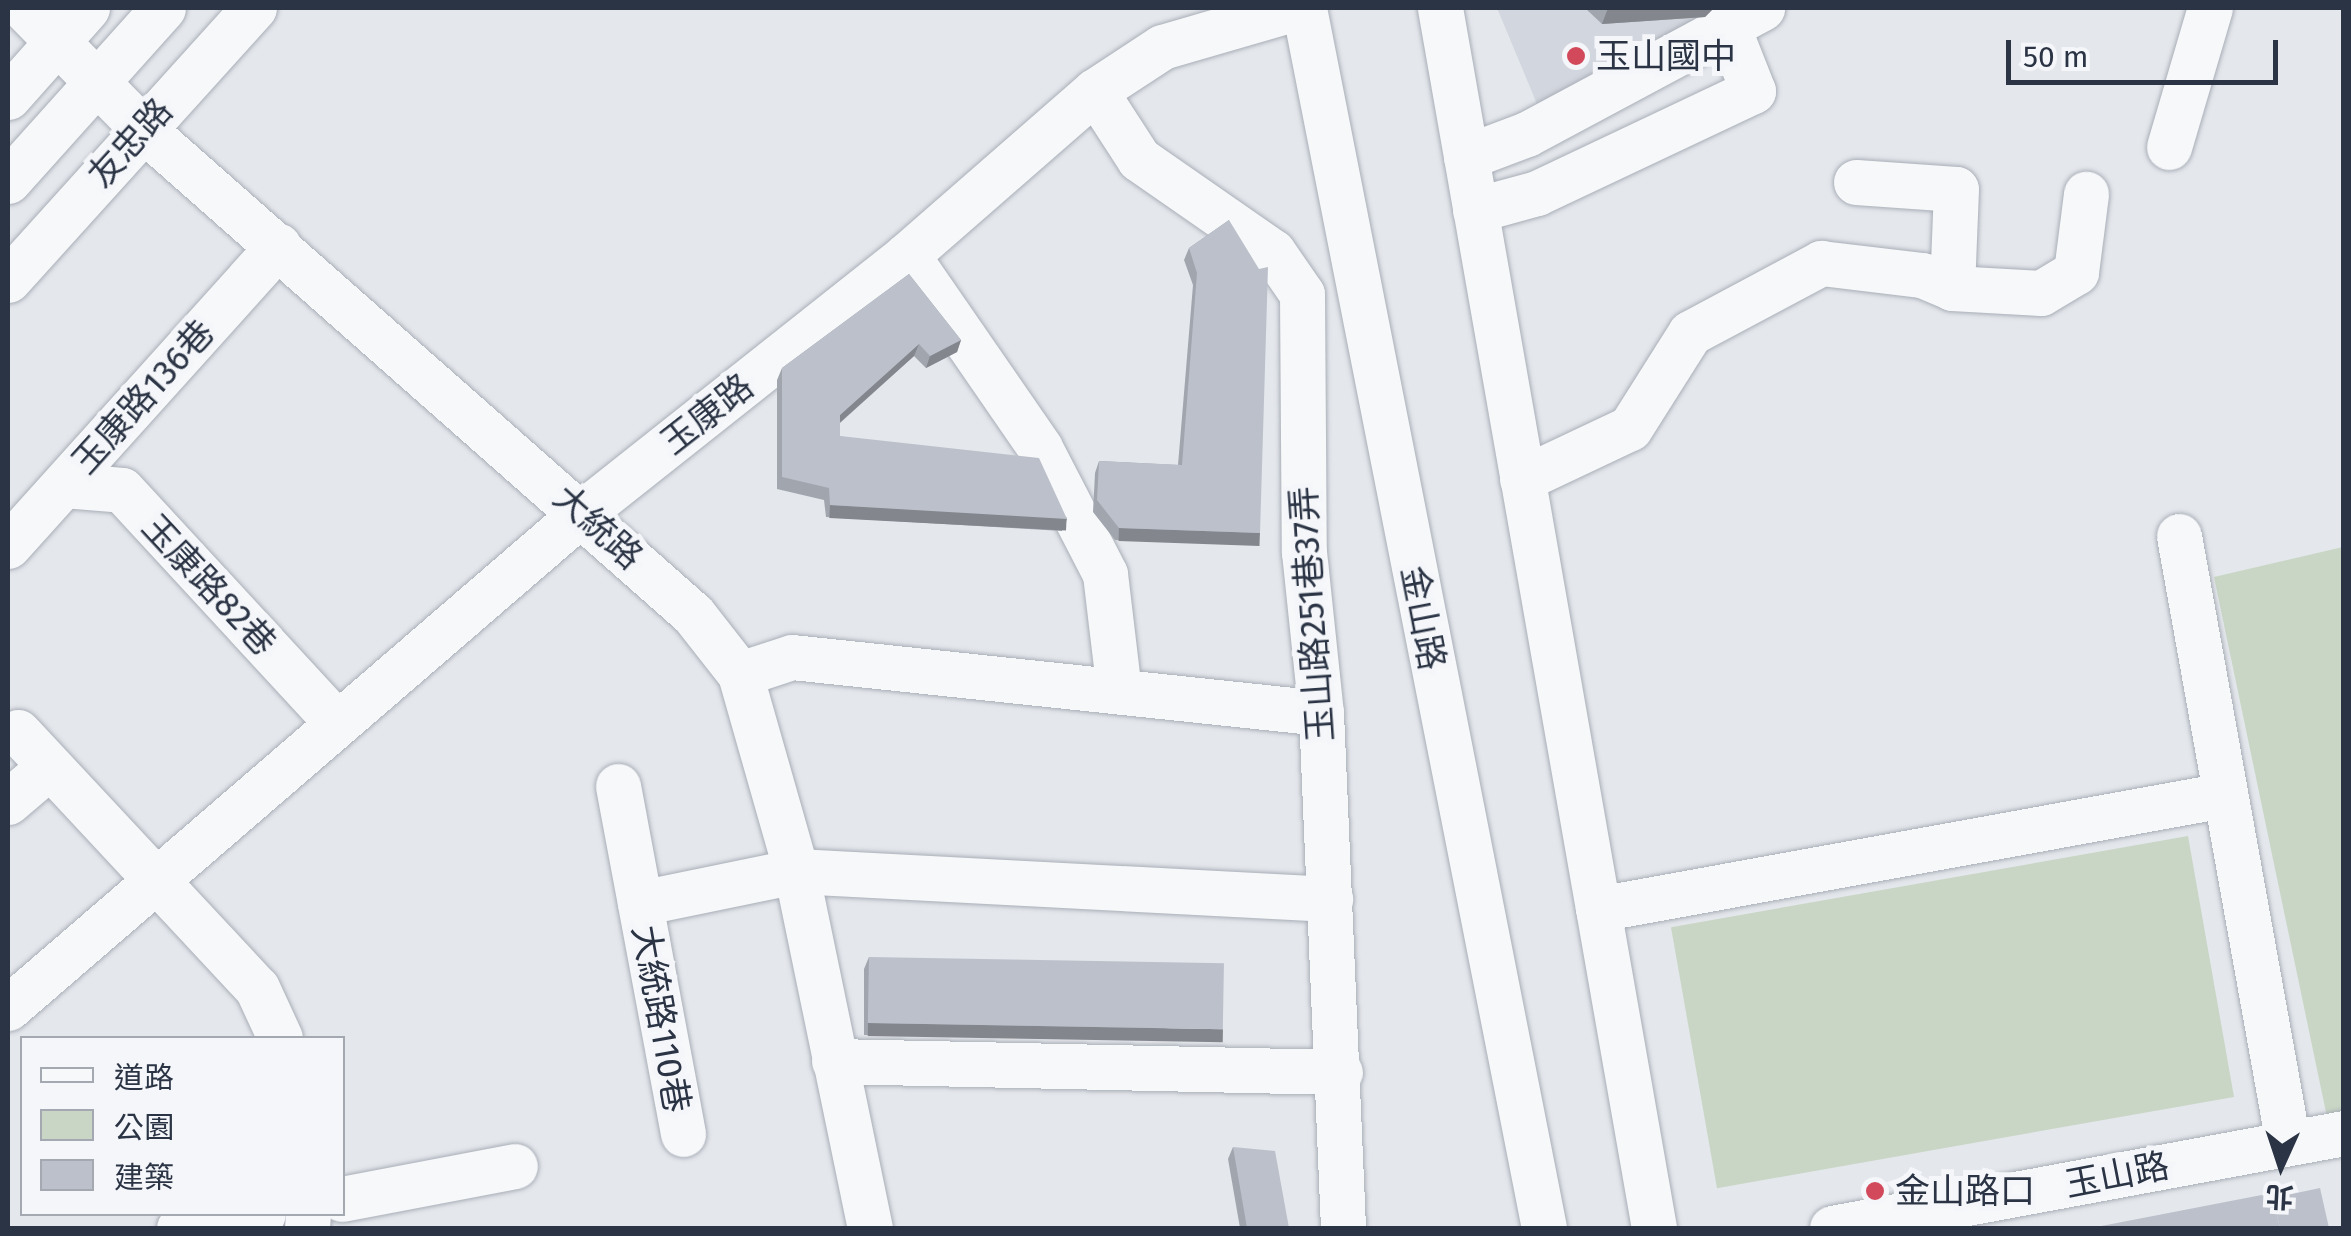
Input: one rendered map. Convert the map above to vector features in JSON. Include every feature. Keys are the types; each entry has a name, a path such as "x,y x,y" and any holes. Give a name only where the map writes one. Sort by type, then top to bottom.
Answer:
{"street":[{"name":"大統路","path":"24,8 142,129 583,512 692,614 740,674 796,871 870,1228"},
{"path":"8,97 87,8"},
{"name":"友忠路","path":"8,181 162,8"},
{"name":"友忠路","path":"8,280 254,8"},
{"name":"玉康路","path":"8,1008 583,512 907,255 1095,91 1162,47 1296,8"},
{"name":"金山路","path":"1304,8 1544,1228"},
{"path":"1440,8 1654,1228"},
{"path":"2169,147 2210,8"},
{"path":"1466,157 1527,134 1744,16 1753,90 1538,192 1475,210"},
{"name":"玉山路251巷37弄","path":"1095,91 1139,159 1273,252 1302,294 1304,552 1321,713 1340,1072 1343,1228"},
{"path":"1856,182 1956,189 1952,288"},
{"path":"1522,480 1630,428 1690,333 1822,263 1922,275 1952,288 2040,294 2076,272 2086,194"},
{"name":"玉康路136巷","path":"8,546 278,246"},
{"path":"907,255 1040,448 1105,574 1119,691"},
{"name":"玉康路82巷","path":"64,485 122,490 336,722"},
{"path":"2179,536 2288,1143"},
{"path":"740,674 792,658 1321,713"},
{"path":"18,732 152,880 257,988 279,1036"},
{"path":"8,802 49,767"},
{"name":"大統路110巷","path":"618,786 682,1134"},
{"path":"1598,909 2224,796"},
{"name":"大統路110巷","path":"640,903 796,871 1330,899"},
{"path":"834,1061 1340,1072"},
{"name":"玉山路","path":"1832,1228 2344,1133"},
{"path":"345,1198 515,1166"},
{"path":"179,1228 251,1216"}],"shaded area":[{"name":"玉山國中","path":"1497,8 1733,8 1537,104"}],"green space":[{"path":"2343,547 2343,1114 2327,1117 2214,577"},
{"path":"2188,836 2234,1097 1717,1188 1671,927"}],"building":[{"path":"1229,220 1259,269 1268,267 1260,533 1119,528 1097,500 1099,461 1182,465 1197,273 1189,248"},
{"path":"909,274 961,340 930,356 919,344 840,415 840,436 1039,458 1067,519 830,505 829,488 782,477 782,368"},
{"path":"869,957 1224,963 1223,1029 868,1023"},
{"path":"1233,1147 1275,1151 1289,1228 1247,1228"},
{"path":"2320,1188 2329,1228 2280,1228 2273,1198"},
{"path":"2272,1193 2280,1228 2091,1228"}],"place":[{"name":"玉山國中","path":"1576,56"},
{"name":"金山路口","path":"1875,1191"}]}
